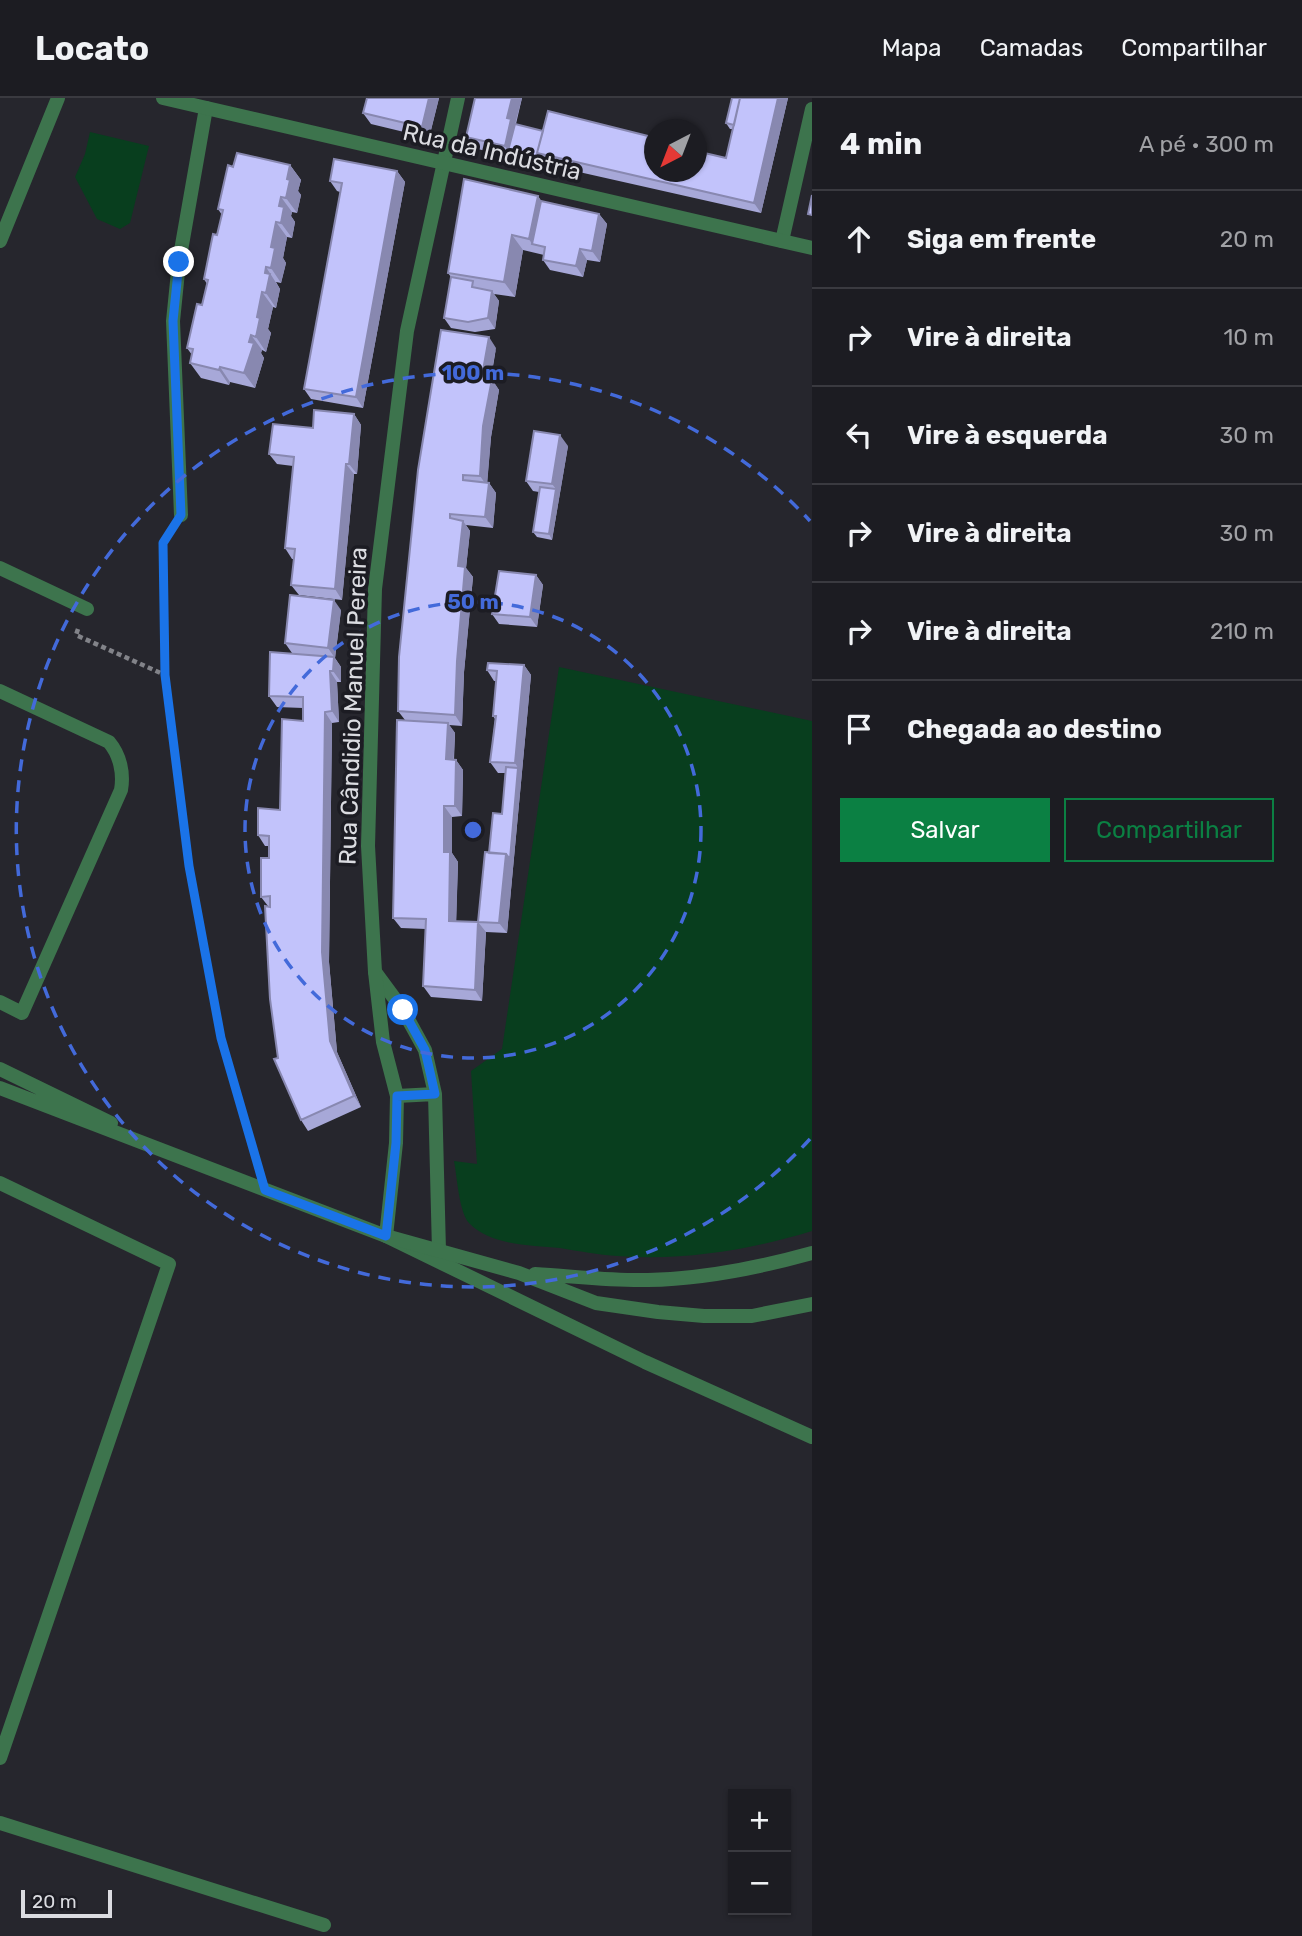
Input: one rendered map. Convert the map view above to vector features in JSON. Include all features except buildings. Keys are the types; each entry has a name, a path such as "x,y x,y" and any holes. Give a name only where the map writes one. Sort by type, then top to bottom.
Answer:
{"street":[{"path":"0,241 58,98"},
{"name":"Rua da Indústria","path":"163,98 812,248"},
{"name":"Rua Cândidio Manuel Pereira","path":"386,1236 396,1143 397,1096 383,1042 375,972 368,846 375,589 407,331 458,98"},
{"path":"181,515 173,321 179,262 206,108"},
{"path":"782,241 812,109"},
{"path":"0,568 87,609"},
{"path":"0,691 109,742 122,769 122,780 121,790 22,1013 0,1003"},
{"path":"375,972 403,1010 425,1050 435,1094 439,1251"},
{"path":"0,1069 201,1166"},
{"path":"0,1088 386,1236 519,1273 596,1303 704,1316 751,1316 812,1304"},
{"path":"397,1096 435,1094"},
{"path":"0,1183 169,1264 0,1758"},
{"path":"386,1236 645,1362 812,1437"},
{"path":"519,1273 648,1280 696,1277 738,1272 812,1253"},
{"path":"0,1823 324,1925"}],"path":[{"path":"181,515 163,543 165,675 189,866 221,1038 265,1190"},
{"path":"87,609 76,635 165,675"}],"green space":[{"path":"90,132 149,146 130,223 120,229 97,219 75,177 85,154"},
{"path":"559,667 812,721 812,1231 741,1249 642,1257 603,1255 512,1243 478,1231 466,1218 454,1161 477,1164 471,1071 502,1049"}],"route":[{"path":"179,262 173,321 181,515 163,543 165,675 189,866 221,1038 265,1190 386,1236 396,1143 397,1096 435,1094 425,1050 403,1010"}]}
